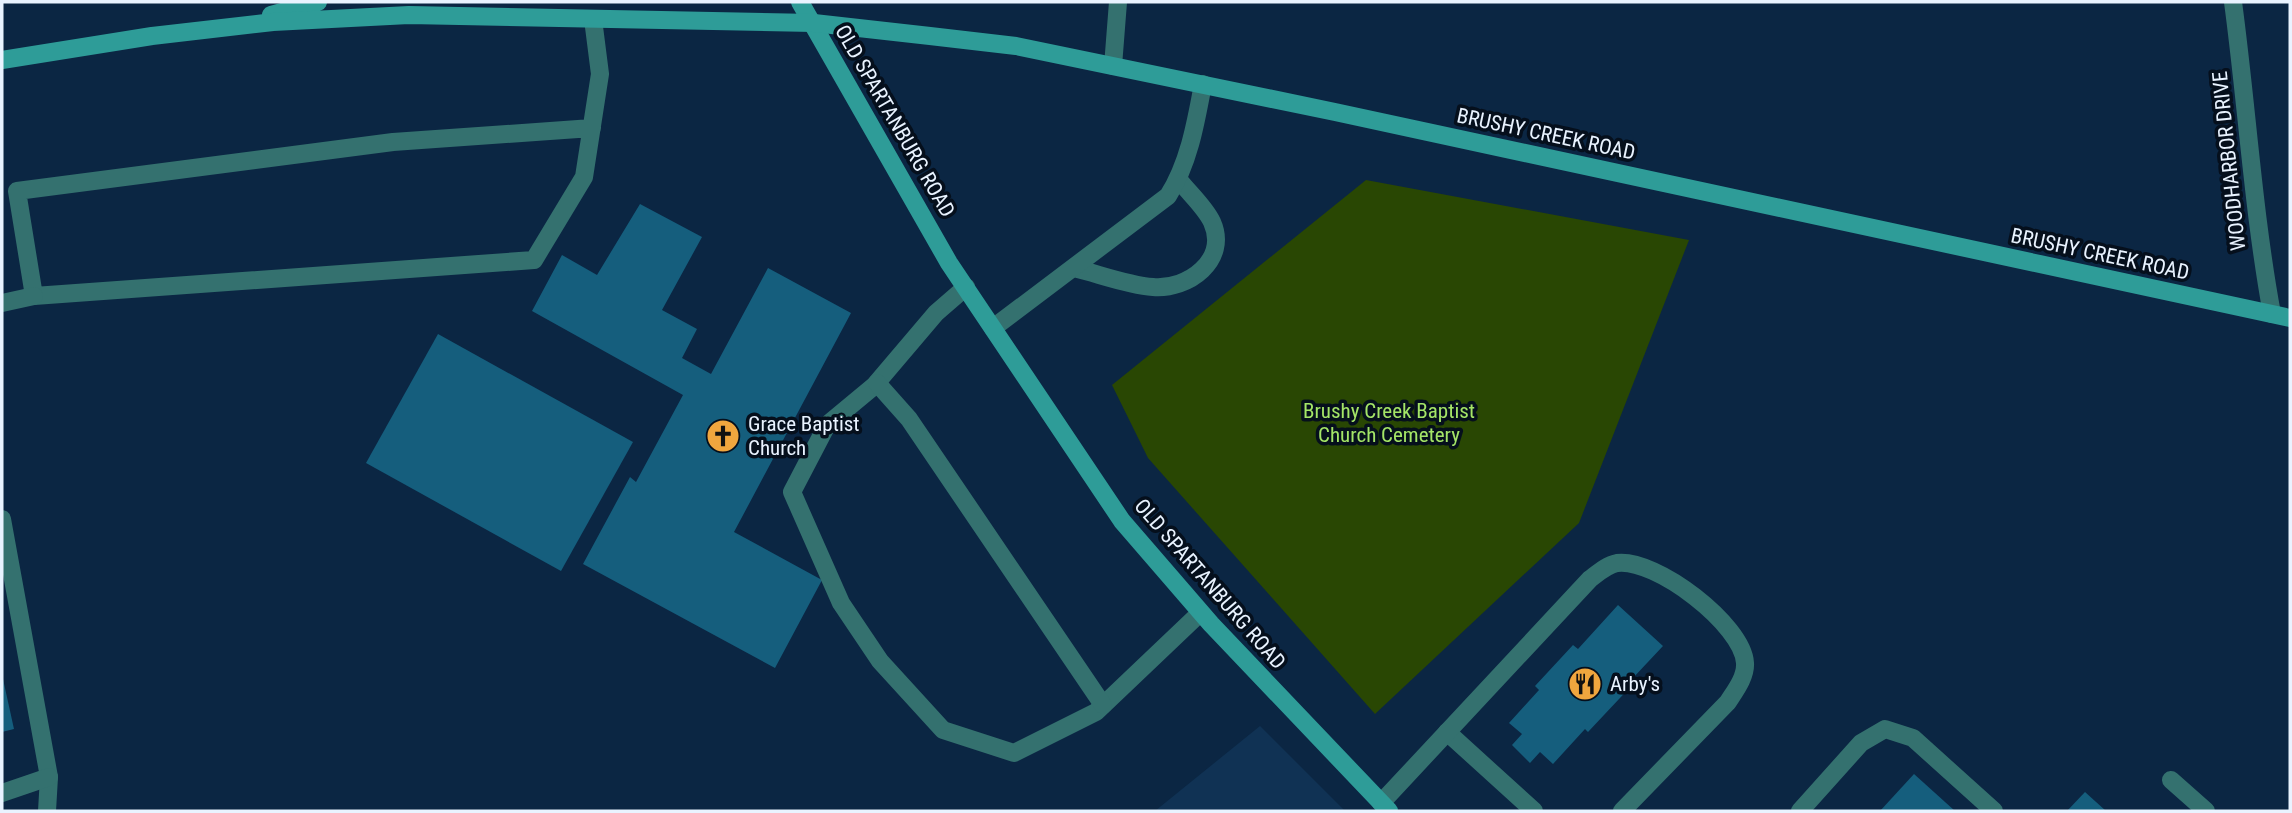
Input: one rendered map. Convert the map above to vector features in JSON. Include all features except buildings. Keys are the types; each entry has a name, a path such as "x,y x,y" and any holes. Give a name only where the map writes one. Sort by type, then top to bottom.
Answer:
{"main road":[{"path":"222,28 318,2"},
{"path":"800,2 814,23"},
{"name":"OLD SPARTANBURG ROAD","path":"2,60 222,28 409,15 814,23 966,287 1122,521 1200,613 1385,807"},
{"name":"BRUSHY CREEK ROAD","path":"814,23 1016,46 2290,318"}],"street":[{"path":"1113,66 1118,2"},
{"name":"WOODHARBOR DRIVE","path":"2233,2 2245,92 2258,235 2272,314"},
{"path":"2,303 34,296 534,260 584,177 600,74 593,19"},
{"path":"993,328 1168,196 1178,180 1194,128 1203,84"},
{"path":"34,296 17,191 393,142 592,128"},
{"path":"1074,268 1154,287 1184,283 1199,275 1213,258 1216,236 1211,220 1178,180"},
{"path":"966,287 936,313 877,383 827,425 792,492 841,603 880,661 943,730 1014,753 1096,712 1200,613"},
{"path":"877,383 909,419 1103,705"},
{"path":"2,519 50,777 47,811"},
{"path":"1385,807 1447,732 1590,579 1605,568 1618,563 1639,566 1668,578 1707,606 1741,645 1746,665 1741,681 1728,702 1622,811"},
{"path":"1800,811 1861,743 1885,729 1913,737 1994,811"},
{"path":"1447,732 1534,811"},
{"path":"2,793 50,777"},
{"path":"2171,780 2206,811"}],"shaded area":[{"path":"1260,726 1345,811 1155,811"}],"green space":[{"name":"Brushy Creek Baptist Church Cemetery","path":"1366,180 1689,240 1579,523 1375,714 1148,458 1112,385"}],"place":[{"name":"Grace Baptist Church","path":"723,436"},
{"name":"Arby's","path":"1585,684"}]}
